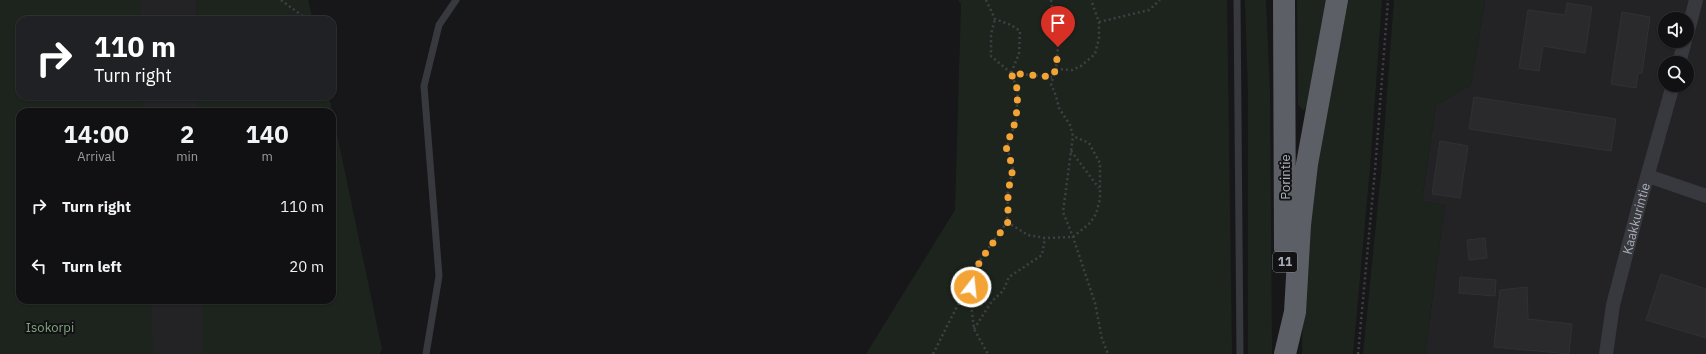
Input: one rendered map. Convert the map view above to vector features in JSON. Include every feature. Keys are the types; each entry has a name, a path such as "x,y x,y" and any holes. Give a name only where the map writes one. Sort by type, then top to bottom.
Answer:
{"highway":[{"name":"Porintie","path":"1284,0 1285,354"},
{"path":"1285,354 1295,312 1300,225 1307,164 1337,0"}],"street":[{"path":"1693,12 1696,0"},
{"name":"Kaakkurintie","path":"1606,354 1613,305 1671,92"},
{"path":"1648,176 1706,196"}],"lane":[{"path":"426,354 439,276 424,86 439,25 456,0"},
{"path":"1236,0 1240,354"}],"path":[{"path":"281,0 303,16"},
{"path":"933,354 982,258 1008,222 1008,192 1013,168 1006,147 1016,120 1018,91 1011,73 990,56 991,34 995,19 986,0"},
{"path":"1051,0 1058,47 1056,69 1050,84 1056,96 1058,108 1070,125 1073,136 1063,212 1095,303 1102,339 1108,354"},
{"path":"1056,69 1072,70 1081,66 1095,54 1099,38 1099,22 1091,0"},
{"path":"1099,22 1149,10 1160,0"},
{"path":"1358,354 1375,170 1388,0"},
{"path":"995,19 1011,25 1020,31 1019,54 1011,73"},
{"path":"1011,73 1052,77"},
{"path":"1008,222 1028,236 1045,238 1073,237 1090,223 1096,214 1100,199 1100,163 1089,143 1073,136"},
{"path":"1070,150 1099,188"},
{"path":"974,329 992,301 1003,291 1009,277 1042,254 1045,238"},
{"path":"971,278 970,296 974,329 988,354"}],"shaded area":[{"path":"103,0 196,0 197,16 102,16"},
{"path":"1485,0 1706,0 1706,354 1425,354 1445,205 1422,201 1436,105 1471,85"},
{"path":"102,100 198,100 198,108 103,108"},
{"path":"102,304 202,304 202,354 104,354"}],"green space":[{"name":"Isokorpi","path":"0,0 140,0 141,16 16,16 16,100 143,100 143,108 16,108 16,304 151,304 153,354 0,354"},
{"path":"196,0 308,0 312,16 197,16"},
{"path":"958,0 1227,0 1232,354 866,354 955,210 961,4"},
{"path":"1245,0 1266,0 1270,91 1272,354 1248,354 1248,90"},
{"path":"1297,0 1328,0 1307,107 1303,110 1298,105"},
{"path":"1344,0 1382,0 1370,168 1353,354 1302,354 1304,247"},
{"path":"1394,0 1485,0 1471,85 1436,105 1422,201 1445,205 1425,354 1363,354 1381,173"},
{"path":"198,100 330,100 332,108 198,108"},
{"path":"336,129 382,349 380,354 202,354 202,304 336,304"}],"building":[{"path":"1567,3 1592,7 1585,53 1543,46 1539,71 1519,68 1528,10 1565,15"},
{"path":"1622,12 1650,17 1642,73 1638,73 1636,88 1611,84"},
{"path":"1474,97 1616,119 1611,151 1469,129"},
{"path":"1440,141 1468,146 1460,198 1432,194"},
{"path":"1485,238 1487,258 1469,260 1467,240"},
{"path":"1661,274 1706,289 1706,338 1646,320"},
{"path":"1460,277 1496,280 1495,296 1459,293"},
{"path":"1527,287 1528,319 1572,324 1569,354 1494,347 1500,290"}],"route":[{"path":"971,287 971,278 982,258 1008,222 1008,192 1013,168 1006,147 1016,120 1018,91 1011,73 1052,77 1056,69 1058,47"}]}
